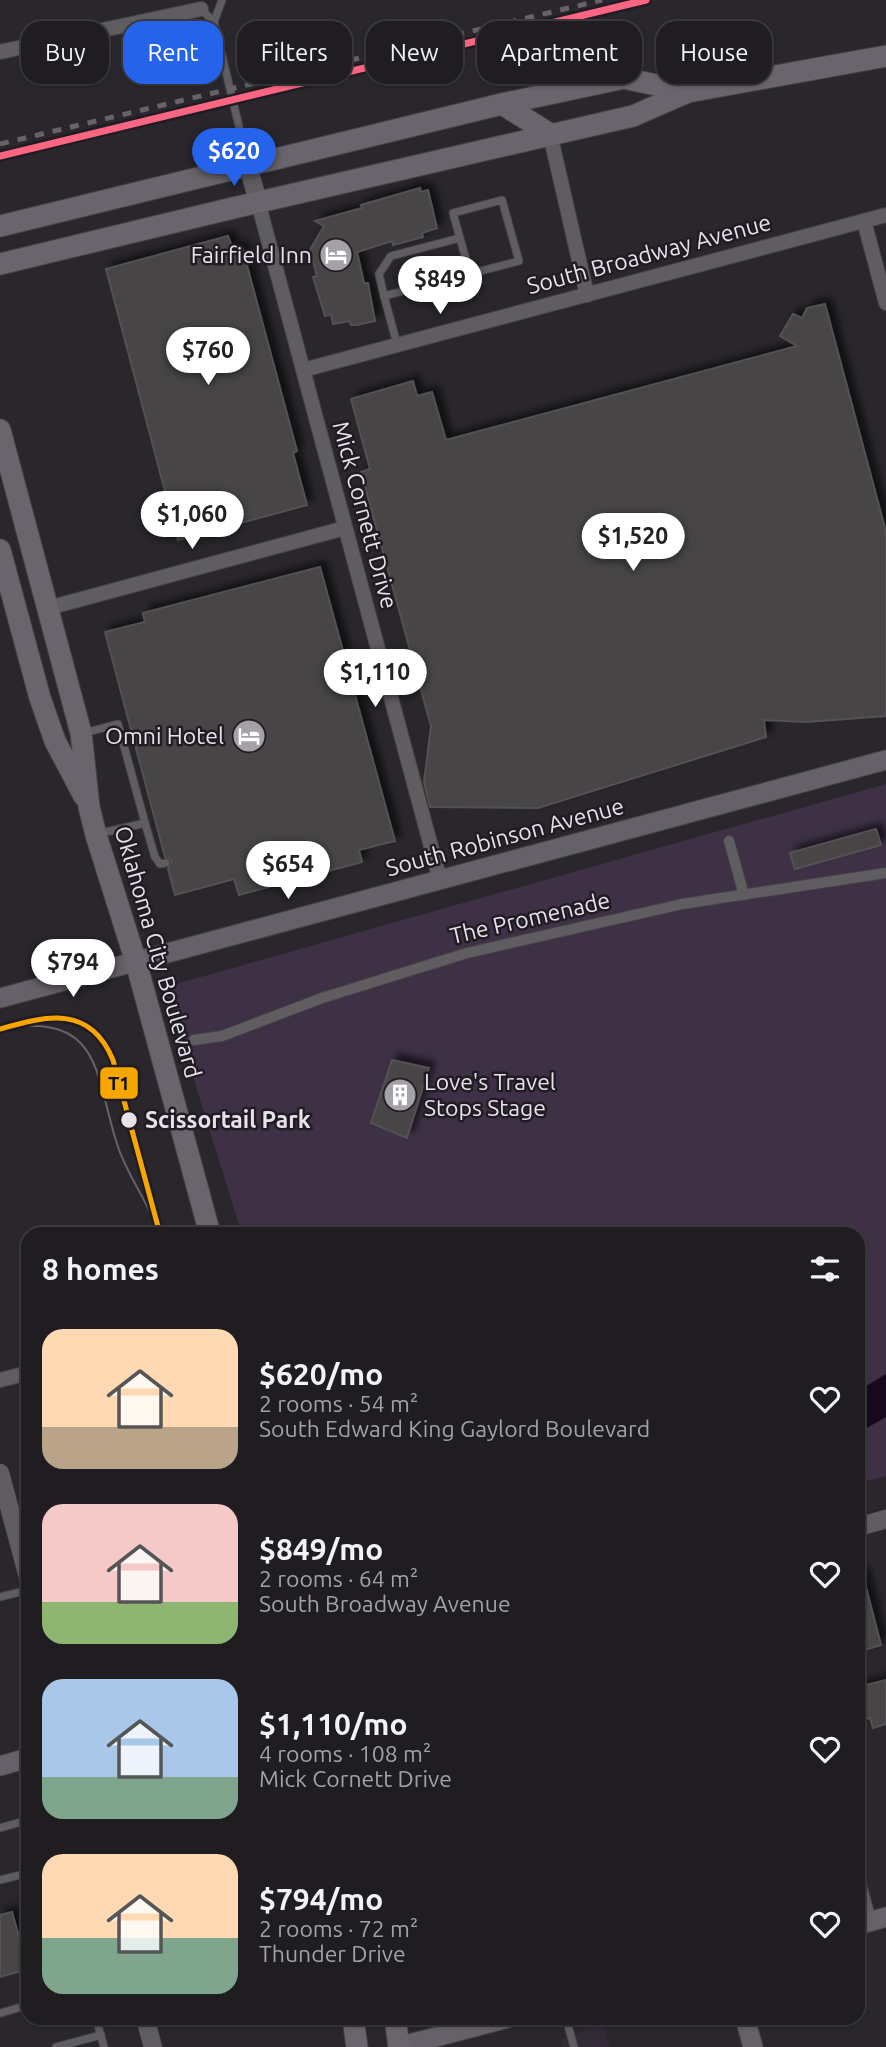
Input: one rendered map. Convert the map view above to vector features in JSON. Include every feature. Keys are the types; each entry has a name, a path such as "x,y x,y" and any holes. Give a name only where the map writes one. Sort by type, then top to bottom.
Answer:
{"main road":[{"path":"0,264 633,116 688,92 886,56"},
{"path":"0,226 502,104 624,78 688,92"},
{"path":"502,104 550,134"},
{"name":"Oklahoma City Boulevard","path":"0,430 81,733 89,807 96,835 136,962 208,1227"},
{"name":"Oklahoma City Boulevard","path":"0,550 40,698 55,741 89,807"},
{"name":"South Robinson Avenue","path":"0,998 886,760"},
{"path":"0,1766 21,1760"},
{"path":"354,2025 358,2047"},
{"path":"396,2025 398,2047 448,2041 490,2025"},
{"path":"748,2025 753,2047"}],"street":[{"path":"0,52 201,9"},
{"path":"550,134 587,295"},
{"path":"248,165 258,202"},
{"name":"Mick Cornett Drive","path":"258,202 440,880"},
{"name":"South Broadway Avenue","path":"303,370 886,215"},
{"path":"864,221 886,303"},
{"path":"48,608 345,528"},
{"path":"729,841 744,895"},
{"name":"The Promenade","path":"194,1040 222,1036 322,998 467,953 682,904 886,873"},
{"path":"0,1380 21,1375"},
{"path":"0,1473 21,1551"},
{"path":"865,1525 886,1519"},
{"path":"147,2025 153,2047"}],"lane":[{"path":"214,21 222,0"},
{"path":"201,9 213,21"},
{"path":"223,60 248,165"},
{"path":"384,296 470,274 519,261 502,201 453,213 470,274"},
{"path":"397,345 379,274 391,256 460,238"},
{"path":"81,733 118,724 155,857 160,864 166,863"},
{"path":"96,835 145,823"},
{"path":"0,1597 21,1592"},
{"path":"0,1828 21,1822"},
{"path":"0,1880 21,1875"},
{"path":"865,1894 872,1921"},
{"path":"1,2013 21,2007"},
{"path":"98,2025 104,2047"},
{"path":"568,2025 574,2047"},
{"path":"56,2047 100,2035"}],"shaded area":[{"name":"Scissortail Park","path":"886,784 886,1476 865,1481 865,1227 240,1227 165,987"},
{"path":"886,1374 886,1417 865,1429 865,1387"},
{"path":"604,2025 610,2047 563,2047 561,2039"}],"building":[{"name":"Fairfield Inn","path":"420,188 421,192 428,190 437,228 422,233 423,237 393,245 392,241 357,252 364,283 368,283 375,321 357,325 351,325 350,321 333,324 331,314 325,316 313,277 317,276 310,250 324,226 315,221"},
{"path":"228,236 233,249 242,247 297,451 293,453 307,505 178,540 106,269"},
{"path":"825,304 886,532 886,716 806,722 764,720 766,737 538,808 430,807 424,782 431,726 361,472 370,469 351,399 413,381 417,396 432,392 446,440 797,346 780,336 793,314 802,318 807,308"},
{"name":"Omni Hotel","path":"320,567 395,841 359,850 362,862 239,895 234,879 175,895 168,869 172,861 165,857 105,632 145,622 143,613"},
{"path":"876,829 881,845 795,869 790,853"},
{"name":"Love's Travel Stops Stage","path":"392,1060 429,1068 407,1138 371,1123"},
{"path":"865,1584 881,1645 865,1650"},
{"path":"886,1680 886,1724 873,1728 870,1718 865,1719 865,1685"},
{"path":"12,1912 21,1944 21,1971 0,1977 0,1915"}],"tram line":[{"path":"3,1028 36,1026 60,1030 77,1040 89,1055 98,1074 122,1158 157,1227"}],"railway":[{"path":"0,144 602,0"}],"transit line":[{"path":"0,156 646,0"},
{"name":"T1","path":"0,1029 34,1020 65,1019 79,1022 92,1030 103,1042 113,1060 158,1227"}],"place":[{"name":"Fairfield Inn","path":"336,255"},
{"name":"Omni Hotel","path":"249,736"},
{"name":"Love's Travel Stops Stage","path":"400,1095"},
{"name":"Scissortail Park","path":"129,1120"}]}
